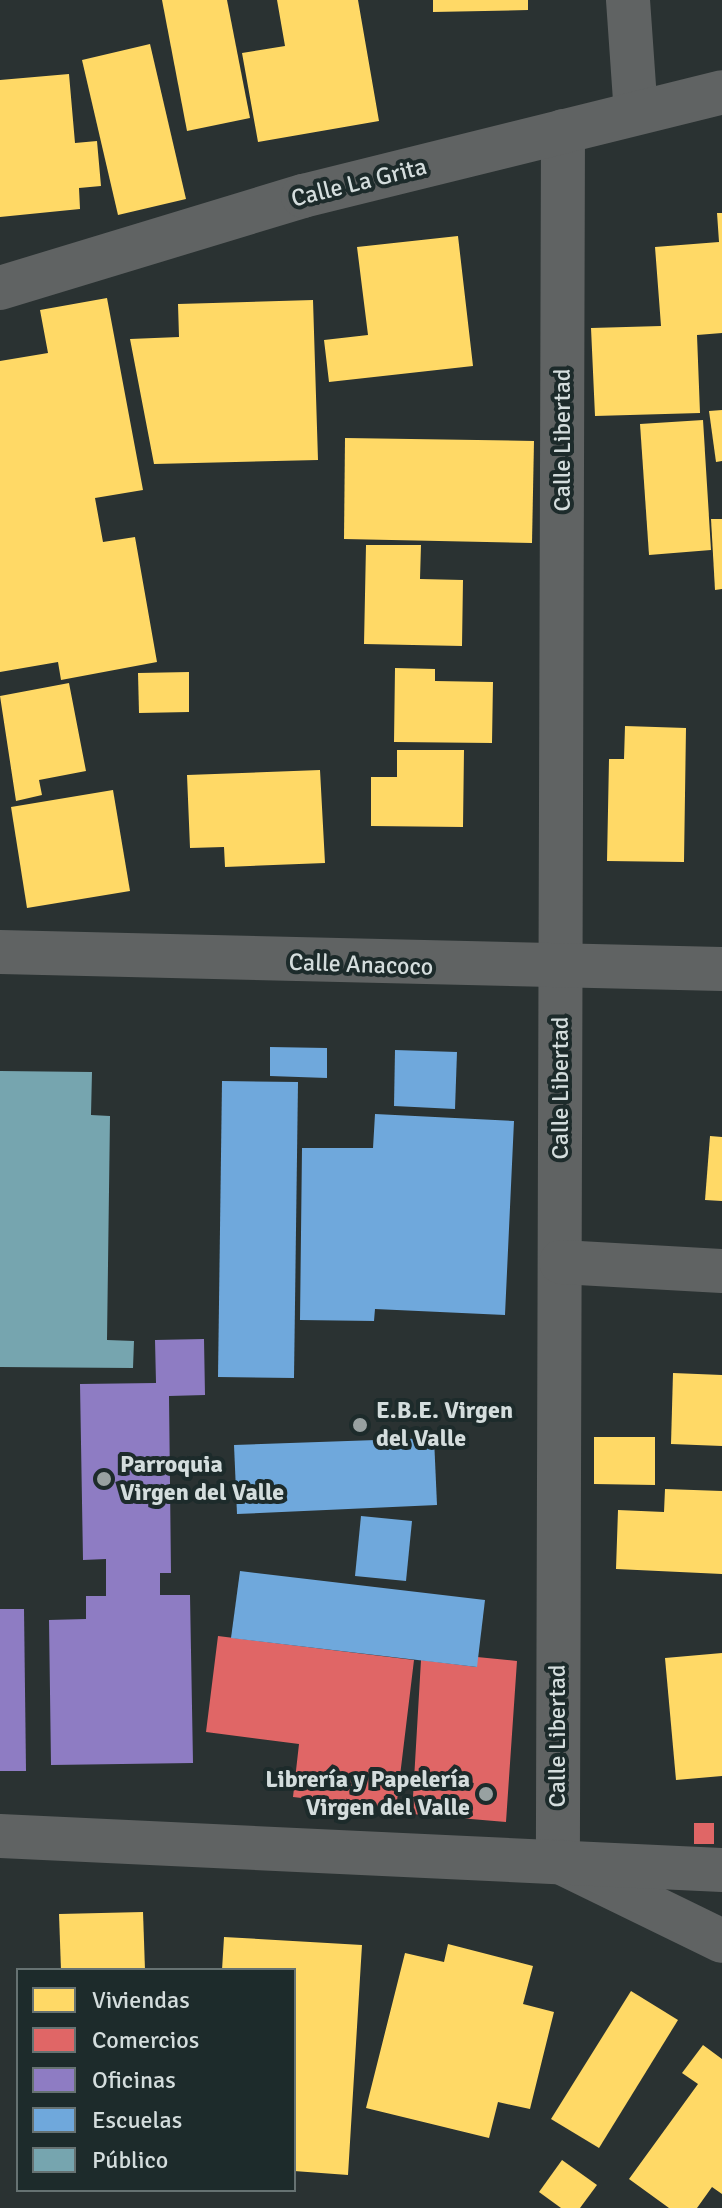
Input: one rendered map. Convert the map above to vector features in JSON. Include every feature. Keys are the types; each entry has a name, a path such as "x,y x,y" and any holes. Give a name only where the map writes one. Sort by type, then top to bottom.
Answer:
{"street":[{"path":"628,0 636,113"},
{"name":"Calle La Grita","path":"0,288 303,196 722,92"},
{"name":"Calle Libertad","path":"558,1861 563,131"},
{"name":"Calle Anacoco","path":"0,952 562,968 722,969"},
{"path":"561,1262 722,1271"},
{"path":"0,1836 722,1870"},
{"path":"558,1861 722,1941"}],"building: Viviendas":[{"path":"162,0 227,0 250,118 187,131"},
{"path":"277,0 358,0 379,121 258,142 242,53 285,46"},
{"path":"433,0 528,0 528,10 433,12"},
{"path":"150,44 186,199 118,215 82,60"},
{"path":"69,74 75,143 97,141 101,186 79,188 80,209 0,217 0,80"},
{"path":"717,213 722,213 722,333 697,335 700,413 595,416 591,328 661,326 655,247 719,242"},
{"path":"458,236 473,366 329,382 324,340 368,335 357,247"},
{"path":"107,298 143,490 95,498 103,542 135,537 157,662 61,680 58,662 0,672 0,361 48,353 40,310"},
{"path":"313,300 318,460 154,464 130,339 179,337 178,304"},
{"path":"722,410 722,461 716,462 709,411"},
{"path":"703,420 711,550 649,555 640,424"},
{"path":"345,438 534,441 532,543 344,539"},
{"path":"711,519 722,519 722,589 715,590"},
{"path":"366,545 421,545 420,579 463,580 462,646 364,644"},
{"path":"395,668 435,669 435,681 493,682 492,743 394,742"},
{"path":"189,672 189,712 139,713 138,673"},
{"path":"69,683 86,771 39,780 42,795 16,801 0,696"},
{"path":"625,726 686,728 684,862 607,861 609,759 624,759"},
{"path":"397,750 464,750 463,827 371,826 371,777 397,777"},
{"path":"320,770 325,863 225,867 224,847 190,848 187,775"},
{"path":"113,790 130,891 27,908 11,807"},
{"path":"710,1136 722,1137 722,1201 705,1200"},
{"path":"673,1373 722,1375 722,1446 671,1444"},
{"path":"594,1437 655,1437 655,1485 594,1484"},
{"path":"665,1489 722,1491 722,1574 616,1569 618,1510 664,1512"},
{"path":"722,1653 722,1776 676,1780 665,1658"},
{"path":"143,1912 145,1968 61,1968 59,1914"},
{"path":"224,1937 362,1945 348,2175 296,2171 296,1968 222,1968"},
{"path":"448,1944 533,1966 523,2004 554,2012 530,2109 498,2102 489,2138 366,2108 405,1953 444,1962"},
{"path":"631,1991 678,2020 599,2148 551,2119"},
{"path":"703,2045 722,2059 722,2194 712,2187 697,2208 669,2208 629,2179 698,2084 682,2073"},
{"path":"562,2160 597,2185 580,2208 561,2208 539,2192"}],"building: Comercios":[{"path":"218,1636 414,1660 396,1809 293,1797 299,1744 206,1732"},
{"path":"477,1657 517,1661 506,1822 412,1814 421,1660 477,1667"},
{"path":"694,1823 714,1823 714,1844 694,1844"}],"building: Oficinas":[{"path":"204,1339 205,1395 169,1396 171,1573 160,1573 160,1595 190,1595 193,1763 51,1765 49,1620 86,1619 86,1596 106,1596 106,1559 83,1560 80,1384 156,1383 155,1340"},
{"path":"0,1609 24,1609 26,1771 0,1771"}],"building: Escuelas":[{"path":"270,1047 327,1048 327,1078 270,1076"},
{"path":"395,1050 457,1052 455,1109 394,1106"},
{"path":"222,1081 298,1082 294,1378 218,1377"},
{"path":"375,1114 514,1121 505,1315 375,1309 374,1321 300,1320 302,1148 373,1148"},
{"path":"434,1438 437,1505 237,1514 234,1445"},
{"path":"361,1516 412,1521 406,1581 355,1576"},
{"path":"240,1571 485,1600 477,1667 231,1638"}],"building: Público":[{"path":"0,1071 92,1072 91,1115 110,1116 107,1340 134,1341 133,1368 0,1367"}],"place":[{"name":"E.B.E. Virgen del Valle","path":"360,1425"},
{"name":"Parroquia Virgen del Valle","path":"104,1479"},
{"name":"Librería y Papelería Virgen del Valle","path":"486,1794"}]}
